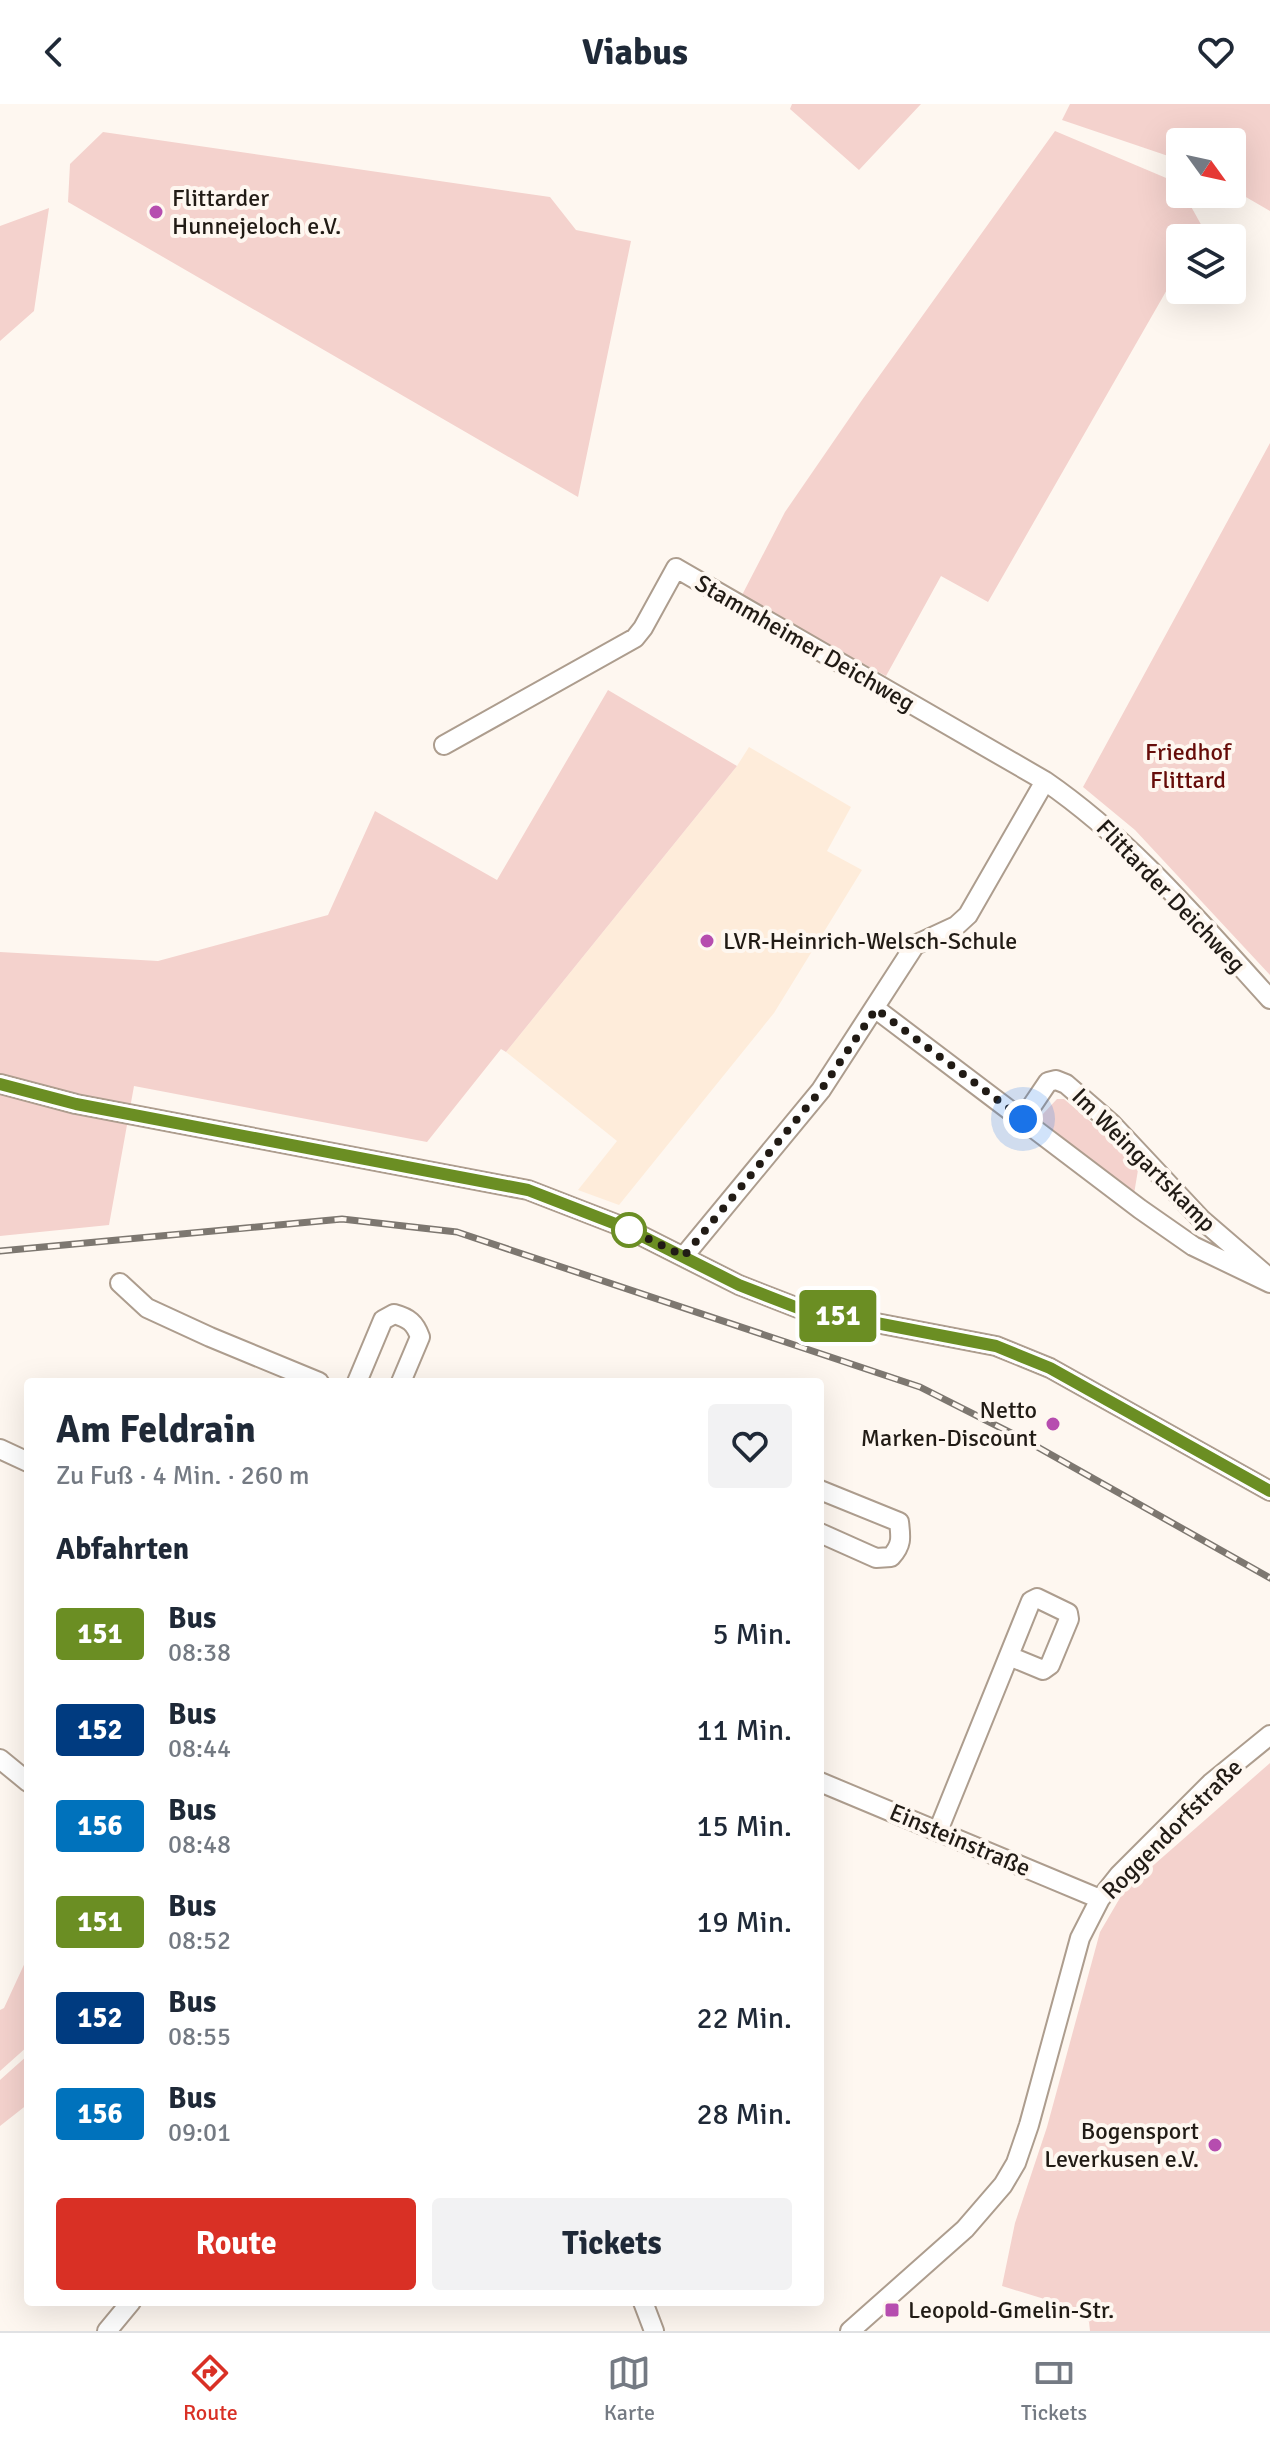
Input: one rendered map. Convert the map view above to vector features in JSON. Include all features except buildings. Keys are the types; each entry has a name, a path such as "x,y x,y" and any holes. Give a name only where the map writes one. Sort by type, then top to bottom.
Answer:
{"street":[{"name":"Stammheimer Deichweg","path":"444,745 635,638 676,568 1045,781 1069,798"},
{"path":"684,1256 821,1090 915,945 956,926 968,915 1045,781"},
{"name":"Flittarder Deichweg","path":"1069,798 1116,835 1148,866 1270,999"},
{"name":"Im Weingartskamp","path":"876,1009 1193,1246 1270,1281"},
{"name":"Im Weingartskamp","path":"1023,1119 1048,1082 1056,1080 1066,1084 1111,1123 1201,1219 1270,1281"},
{"path":"0,1084 91,1107 528,1190 626,1228 739,1285 798,1308 996,1346 1050,1368 1270,1491"},
{"path":"120,1283 147,1308 310,1378"},
{"path":"359,1378 383,1320 394,1314 406,1317 416,1325 420,1337 403,1378"},
{"path":"0,1449 24,1460"},
{"path":"824,1492 899,1522 901,1539 899,1548 891,1557 876,1558 824,1535"},
{"path":"938,1831 1009,1656"},
{"name":"Roggendorfstraße","path":"850,2331 985,2209 1016,2163 1080,1938 1100,1899 1119,1875 1211,1783 1270,1735"},
{"path":"0,1759 24,1779"},
{"name":"Einsteinstraße","path":"824,1784 1100,1899"},
{"path":"107,2331 128,2306"},
{"path":"645,2306 654,2331"}],"shaded area":[{"name":"LVR-Heinrich-Welsch-Schule","path":"749,747 851,807 827,851 862,870 774,1013 619,1205 578,1190 617,1141 506,1052 737,766"}],"green space":[{"path":"792,104 921,104 859,170 790,109"},
{"path":"1070,104 1270,104 1270,211 1246,197 1246,128 1166,128 1166,155 1062,120"},
{"path":"1055,131 1166,178 1166,208 1192,208 1201,224 1166,224 1166,291 988,602 941,576 886,676 741,597 785,512"},
{"path":"103,132 550,197 576,230 631,241 578,497 68,202 70,164"},
{"path":"49,208 34,311 0,341 0,226"},
{"name":"Friedhof Flittard","path":"1270,443 1270,975 1135,830 1083,787"},
{"path":"608,690 737,766 506,1052 501,1049 427,1142 134,1086 109,1225 0,1236 0,952 158,961 328,915 375,811 497,880"},
{"path":"1057,1099 1064,1099 1132,1157 1138,1170 1134,1194 1042,1121 1042,1115"},
{"path":"1270,1763 1270,2331 1090,2331 1089,2322 1067,2306 1002,2286 1015,2223 1047,2127 1100,1932 1124,1891"},
{"path":"24,1965 24,2050 0,2071 0,2010 4,2008"},
{"path":"24,2059 24,2107 0,2126 0,2080"}],"railway":[{"path":"0,1251 342,1219 457,1232 920,1387 1025,1440 1270,1578"}],"bus line":[{"name":"151","path":"0,1084 76,1104 473,1177 528,1190 626,1228 739,1285 798,1308 996,1346 1050,1368 1270,1491"}],"place":[{"name":"Flittarder Hunnejeloch e.V.","path":"156,212"},
{"name":"LVR-Heinrich-Welsch-Schule","path":"707,941"},
{"name":"Netto Marken-Discount","path":"1053,1424"},
{"name":"Bogensport Leverkusen e.V.","path":"1215,2145"},
{"name":"Leopold-Gmelin-Str.","path":"892,2310"}],"route":[{"path":"629,1230 626,1228 684,1256 821,1090 876,1009 1023,1119"}]}
